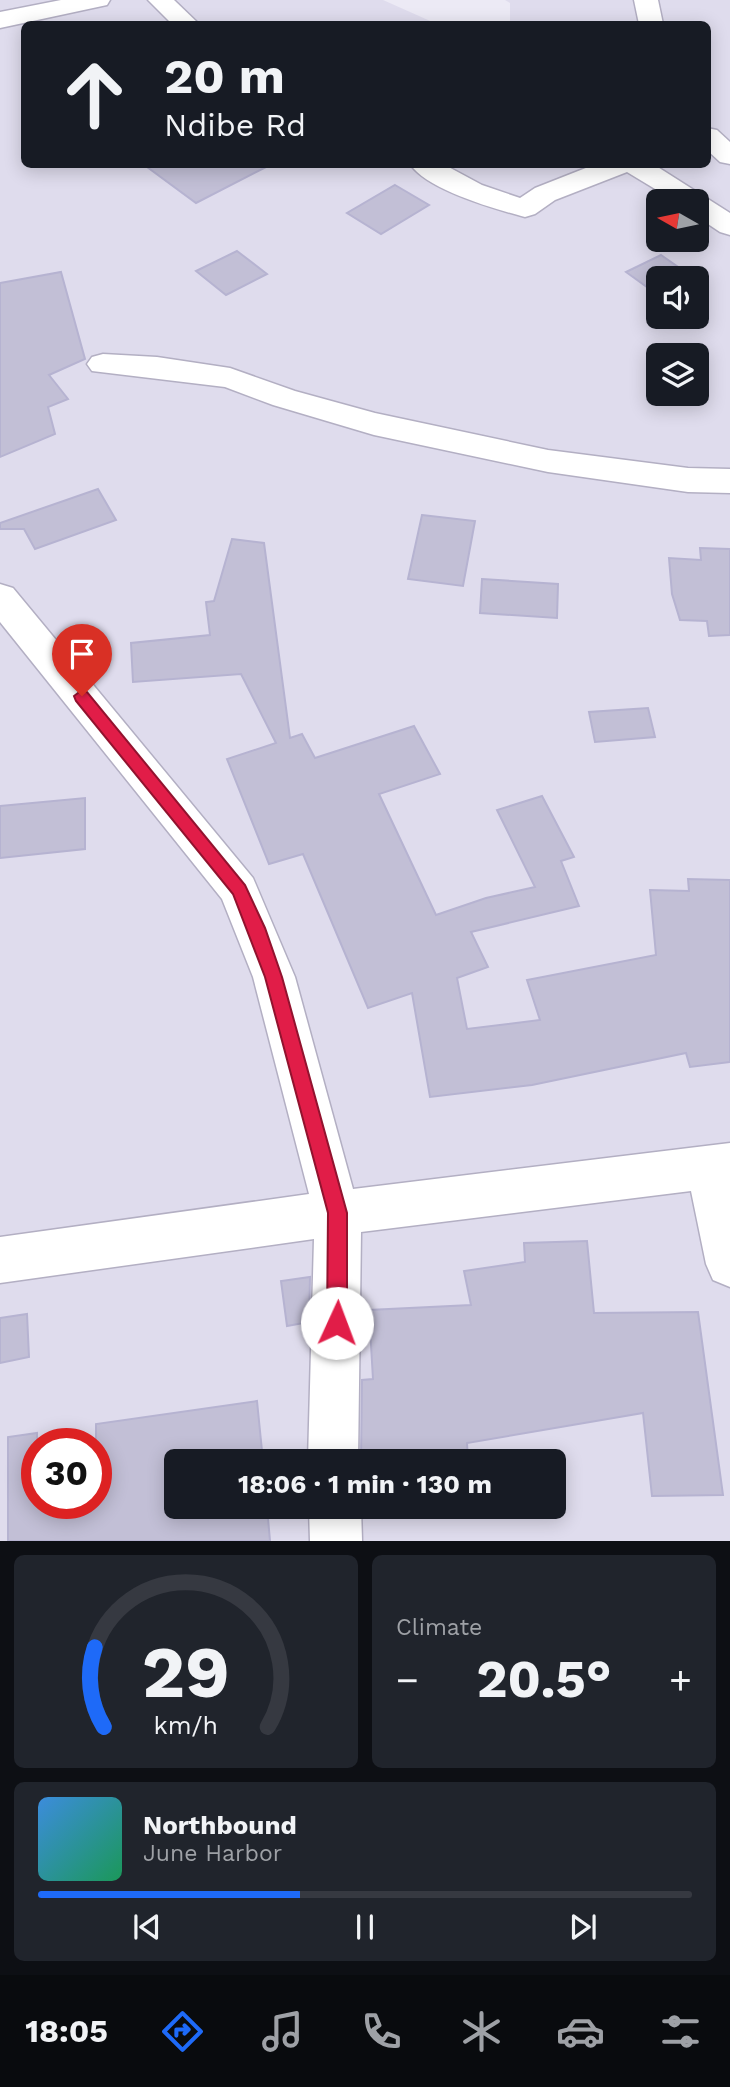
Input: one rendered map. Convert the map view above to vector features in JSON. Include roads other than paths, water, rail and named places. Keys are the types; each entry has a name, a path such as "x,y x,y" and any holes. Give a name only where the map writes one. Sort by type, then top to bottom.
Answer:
{"street":[{"path":"0,20 98,0"},
{"path":"160,0 183,21"},
{"path":"646,0 650,21"},
{"path":"711,139 730,156"},
{"path":"430,168 485,198 525,208 545,194 612,168"},
{"path":"640,168 674,189"},
{"path":"709,212 730,226"},
{"path":"103,364 157,367 230,378 284,398 374,424 548,461 688,480 730,481"},
{"path":"0,597 239,890 274,977 337,1213 339,1270 333,1449"},
{"path":"0,1260 337,1213 719,1167 730,1264"},
{"path":"335,1519 335,1541"}]}
